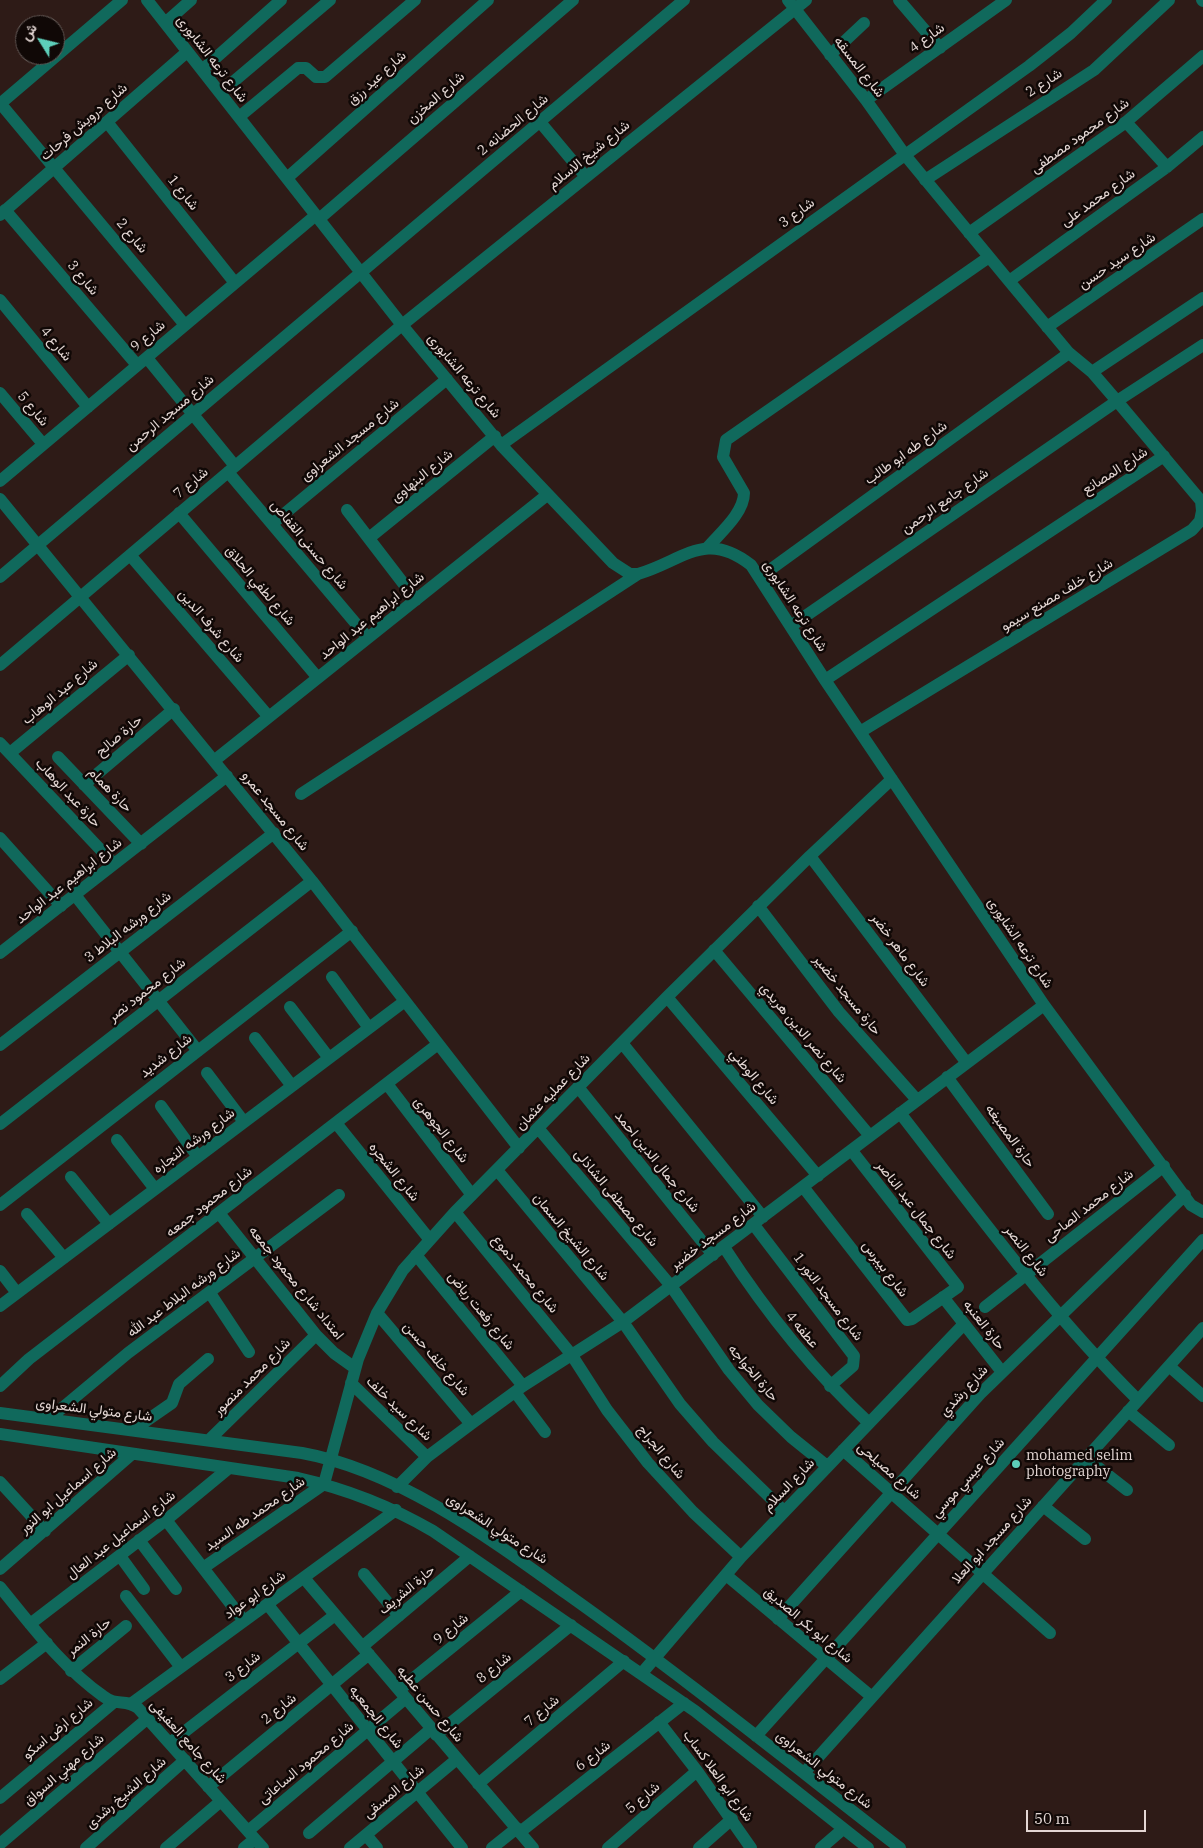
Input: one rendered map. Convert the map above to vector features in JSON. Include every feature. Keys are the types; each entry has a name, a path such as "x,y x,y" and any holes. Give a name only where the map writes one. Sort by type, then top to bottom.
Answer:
{"street":[{"path":"0,103 122,0"},
{"name":"شارع ترعه الشابورى","path":"147,0 402,325 498,440 547,495 613,563 630,574 638,574 691,550 708,547 724,549 738,555 751,564 825,680 1044,1006 1164,1166 1184,1196 1191,1205 1203,1212"},
{"path":"165,23 191,0"},
{"path":"202,70 281,0"},
{"path":"220,93 330,0"},
{"path":"239,117 298,68 306,68 316,77 325,77 415,0"},
{"name":"شارع عيد رزق","path":"287,178 488,0"},
{"name":"شارع المخزن","path":"317,217 574,0"},
{"name":"شارع الحضانه 2","path":"360,272 684,0"},
{"name":"شارع شيخ الاسلام","path":"402,325 586,177 792,5 806,0"},
{"path":"899,0 940,48"},
{"name":"شارع 4","path":"866,100 1006,0"},
{"name":"شارع 3","path":"498,440 1051,50 1106,0"},
{"name":"شارع 2","path":"925,180 1094,70 1169,0"},
{"name":"شارع المسقه","path":"792,5 866,100 905,154"},
{"path":"830,55 864,23"},
{"name":"شارع درويش فرحات","path":"3,212 187,52"},
{"name":"شارع محمود مصطفى","path":"969,233 1126,122 1203,56"},
{"name":"شارع 2","path":"0,103 185,325"},
{"name":"شارع 1","path":"107,122 235,283"},
{"path":"540,122 586,177"},
{"path":"1126,122 1167,167"},
{"name":"شارع محمد على","path":"1009,282 1167,167 1203,137"},
{"name":"شارع المصانع","path":"825,680 1164,456 1092,372 1070,353 1047,327 905,154"},
{"name":"شارع 3","path":"3,212 192,414"},
{"name":"شارع 9","path":"0,480 235,283 317,217"},
{"name":"شارع سيد حسن","path":"1047,327 1203,219"},
{"path":"708,547 738,511 744,500 744,493 723,457 726,440 989,257"},
{"name":"شارع مسجد الرحمن","path":"0,577 360,272"},
{"path":"1092,372 1203,298"},
{"name":"شارع 4","path":"0,300 88,407"},
{"name":"شارع 7","path":"0,665 402,325"},
{"name":"شارع جامع الرحمن","path":"791,626 1117,401 1203,345"},
{"name":"شارع طه ابو طالب","path":"760,577 1070,353"},
{"name":"شارع مسجد الشعراوى","path":"272,524 447,379"},
{"name":"شارع 5","path":"0,393 43,444"},
{"name":"شارع حسنى القفاص","path":"192,414 272,524 368,638"},
{"name":"شارع البنهاوى","path":"369,538 498,440"},
{"name":"شارع خلف مصنع سيمو","path":"860,732 1192,530 1200,521 1201,501 1164,456"},
{"name":"شارع ابراهيم عبد الواحد","path":"215,760 547,495"},
{"name":"شارع مسجد عمرو","path":"0,499 274,833 519,1148"},
{"path":"348,510 416,600"},
{"name":"شارع لطفي الحلاق","path":"179,513 318,678"},
{"name":"شارع شرف الدين","path":"130,555 269,717"},
{"path":"302,794 638,574"},
{"name":"شارع عبد الوهاب","path":"10,753 129,655"},
{"name":"حارة صالح","path":"84,785 174,709"},
{"name":"حارة عبد الوهاب","path":"0,743 114,864"},
{"name":"حارة همام","path":"58,757 141,844"},
{"name":"شارع ابراهيم عبد الواحد","path":"2,946 61,906 227,776"},
{"name":"شارع عمليه عثمان","path":"324,1484 355,1368 377,1313 403,1270 455,1212 667,997 758,906 892,779"},
{"name":"شارع ورشه البلاط 3","path":"0,1045 274,833"},
{"path":"0,838 61,906"},
{"name":"شارع ماهر خضر","path":"810,856 966,1062"},
{"name":"شارع محمود نصر","path":"0,1124 312,881"},
{"path":"74,895 198,1051"},
{"name":"حارة مسجد خضير","path":"758,906 839,1012 917,1100"},
{"name":"شارع شديد","path":"0,1205 352,931"},
{"name":"شارع نصر الدين هريدي","path":"714,950 870,1136"},
{"path":"332,977 370,1028"},
{"name":"شارع الوطني","path":"667,997 818,1176"},
{"name":"شارع ورشه النجاره","path":"0,1306 405,1001"},
{"name":"شارع مسجد خضير","path":"397,1487 427,1457 519,1389 623,1322 804,1188 966,1062 1044,1006"},
{"path":"290,1007 329,1058"},
{"path":"255,1038 292,1086"},
{"name":"شارع مسجد النور 1","path":"622,1043 758,1221 854,1356 853,1366 830,1386"},
{"name":"شارع محمود جمعه","path":"0,1386 29,1359 438,1044"},
{"path":"207,1073 244,1122"},
{"name":"حارة المصبغه","path":"947,1077 1048,1214"},
{"name":"شارع الجوهرى","path":"387,1084 472,1195"},
{"name":"شارع جمال الدين احمد","path":"578,1088 713,1255"},
{"path":"161,1106 198,1157"},
{"name":"شارع النصر","path":"900,1113 1058,1316 1138,1400"},
{"name":"شارع الشجره","path":"336,1123 430,1240"},
{"name":"شارع مصطفى الشاذلى","path":"538,1128 670,1286"},
{"path":"117,1140 155,1189"},
{"name":"شارع جمال عبد الناصر","path":"852,1151 958,1287"},
{"name":"شارع محمد الصاحى","path":"985,1307 1164,1166"},
{"name":"شارع الشيخ السمان","path":"497,1170 623,1322 650,1364 693,1419 747,1478 784,1511"},
{"path":"71,1178 108,1224"},
{"name":"شارع بيبرس","path":"804,1188 907,1320 912,1319 958,1287"},
{"name":"شارع ورشه البلاط عبد الله","path":"49,1419 128,1353 339,1195"},
{"name":"شارع رشدي","path":"778,1619 1002,1372 1184,1196"},
{"name":"امتداد شارع محمود جمعه","path":"219,1212 316,1335 334,1353 355,1368"},
{"name":"شارع محمد دموع","path":"455,1212 571,1354"},
{"path":"27,1214 64,1258"},
{"name":"شارع عيسي موسي","path":"756,1736 1203,1240"},
{"name":"عطفه 4","path":"724,1247 755,1296 791,1342 830,1386 869,1423"},
{"name":"شارع رفعت رياض","path":"416,1255 519,1389 545,1432"},
{"path":"0,1272 17,1293"},
{"name":"حارة الخواجه","path":"670,1286 729,1370 758,1405 791,1437 827,1466"},
{"path":"210,1293 249,1352"},
{"name":"حارة العنبه","path":"943,1298 1002,1372"},
{"name":"شارع خلف حسن","path":"377,1313 472,1424"},
{"name":"شارع السلام","path":"642,1673 784,1511 964,1324"},
{"name":"شارع مسجد ابو العلا","path":"804,1773 1203,1328"},
{"name":"شارع محمد منصور","path":"209,1440 316,1335"},
{"name":"شارع الجراج","path":"571,1354 607,1410 648,1463 693,1512 741,1558"},
{"path":"133,1430 172,1403 179,1384 208,1359"},
{"path":"1169,1366 1203,1396"},
{"name":"شارع سيد خلف","path":"351,1383 427,1457"},
{"path":"1128,1411 1169,1445"},
{"name":"شارع متولي الشعراوى","path":"0,1413 330,1458 363,1469 495,1544 656,1657 900,1848"},
{"path":"0,1434 324,1484 396,1510 433,1531 684,1703 868,1848"},
{"name":"شارع مصيلحى","path":"843,1450 1050,1633"},
{"name":"شارع اسماعيل ابو النور","path":"0,1569 132,1454"},
{"path":"1086,1458 1127,1490"},
{"name":"شارع اسماعيل عبد العال","path":"30,1624 166,1520 229,1468"},
{"path":"0,1482 45,1531"},
{"name":"شارع محمد طه السيد","path":"203,1568 324,1484"},
{"path":"1043,1506 1085,1539"},
{"name":"شارع ابو عواد","path":"132,1703 180,1666 268,1605 396,1510"},
{"path":"166,1520 244,1622"},
{"path":"139,1540 176,1589"},
{"path":"120,1556 144,1589"},
{"name":"حارة الشريف","path":"366,1650 399,1616 470,1556"},
{"path":"364,1574 399,1616"},
{"name":"شارع ابو بكر الصديق","path":"726,1575 872,1697"},
{"name":"شارع حسن عطيه","path":"304,1578 533,1848"},
{"path":"0,1587 71,1670 113,1703"},
{"name":"شارع 9","path":"402,1694 521,1591"},
{"path":"126,1596 180,1666"},
{"name":"شارع الجمعيه","path":"268,1605 462,1848"},
{"name":"شارع 3","path":"170,1743 335,1614"},
{"name":"شارع 8","path":"309,1833 393,1762 571,1625"},
{"name":"حارة النمر","path":"71,1670 126,1626"},
{"path":"0,1679 47,1643"},
{"name":"شارع 2","path":"208,1787 332,1685 366,1650"},
{"name":"شارع 7","path":"478,1784 624,1661"},
{"name":"شارع محمود الساعاتى","path":"244,1848 402,1694"},
{"name":"شارع جامع العفيفى","path":"113,1703 132,1703 148,1718 255,1839"},
{"name":"شارع ارض اسكو","path":"0,1798 113,1703"},
{"name":"شارع 6","path":"492,1848 684,1703"},
{"name":"شارع مهني السواق","path":"0,1844 148,1718"},
{"name":"شارع ابو العلا كساب","path":"659,1722 697,1771 751,1848"},
{"name":"شارع المسقى","path":"350,1848 457,1759"},
{"name":"شارع الشيخ رشدى","path":"86,1848 185,1760"},
{"name":"شارع 5","path":"608,1848 697,1771"},
{"path":"166,1848 221,1801"},
{"path":"699,1848 732,1819"},
{"path":"821,1848 843,1828"},
{"path":"366,1835 377,1848"}],"place":[{"name":"mohamed selim photography","path":"1016,1464"}]}
